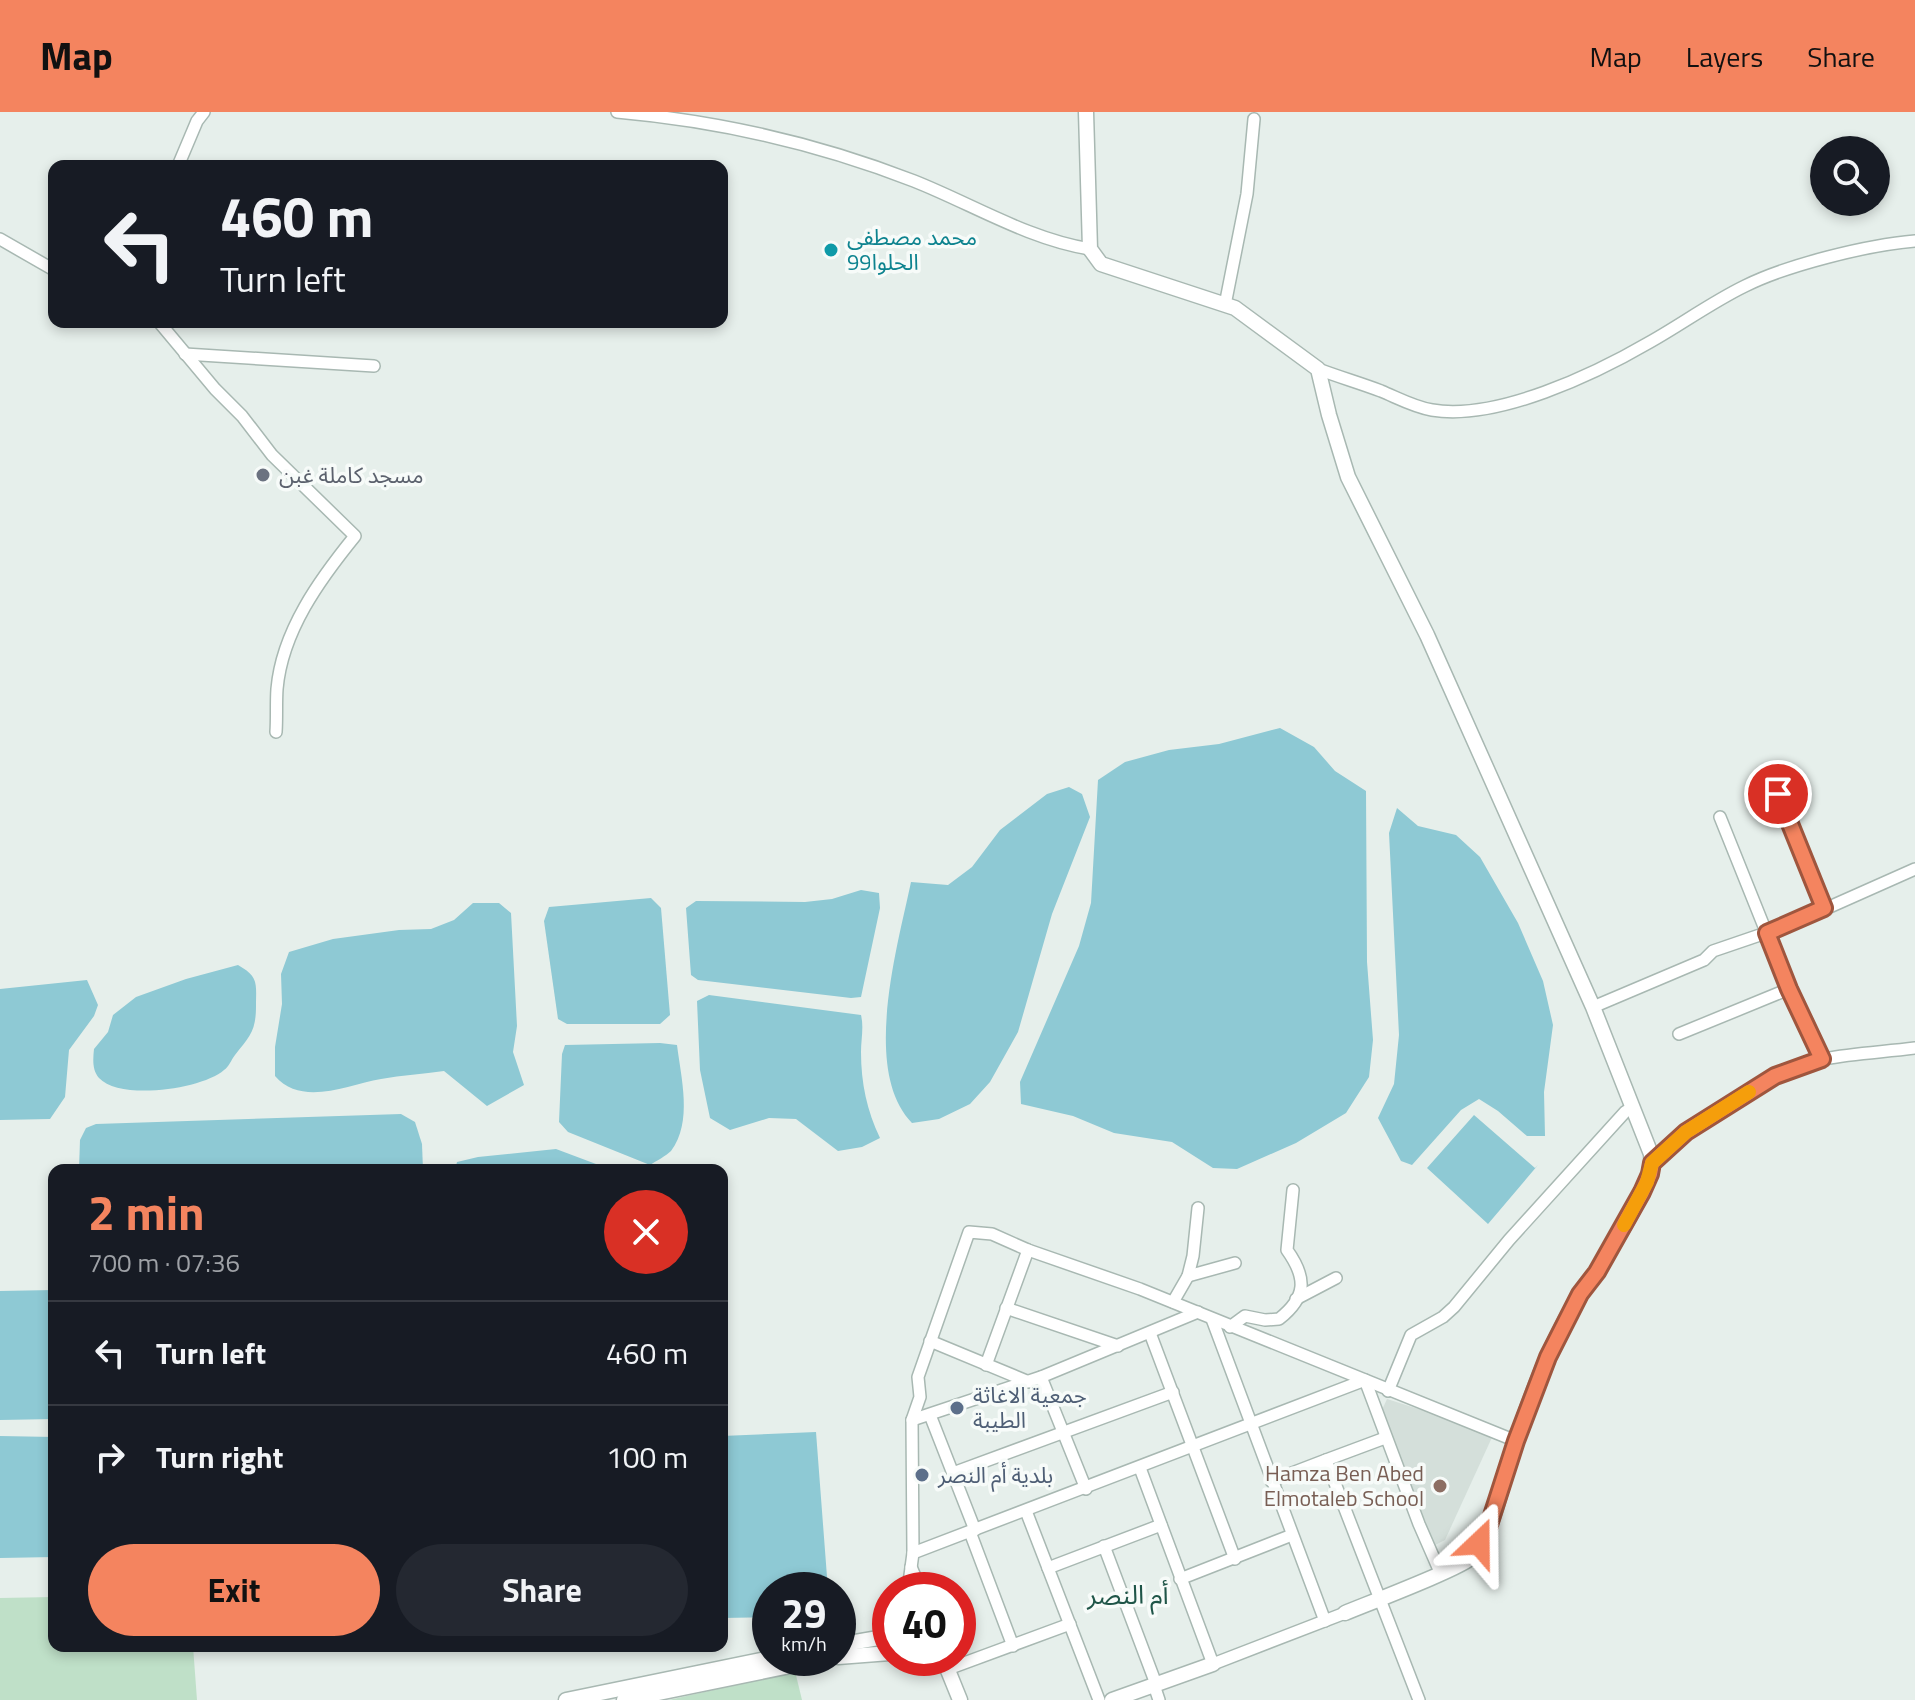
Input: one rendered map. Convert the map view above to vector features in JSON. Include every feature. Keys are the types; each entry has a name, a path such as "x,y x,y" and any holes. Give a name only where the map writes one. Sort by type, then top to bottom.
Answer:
{"street":[{"path":"181,160 204,112"},
{"path":"617,112 755,132 840,156 912,180 1059,244 1090,249"},
{"path":"691,123 699,112"},
{"path":"1086,112 1090,249 1101,264 1235,308 1318,369 1434,411 1504,405 1546,392 1648,344 1747,285 1813,261 1915,241"},
{"path":"1225,305 1247,194 1254,119"},
{"path":"0,239 48,267"},
{"path":"164,328 242,416 272,455 355,536 310,599 288,639 277,687 276,732"},
{"path":"185,354 374,366"},
{"path":"1318,369 1348,477 1427,635 1593,1007 1652,1163"},
{"path":"1778,794 1824,908"},
{"path":"1720,817 1789,989 1822,1059"},
{"path":"1593,1007 1704,960 1713,951 1767,933 1915,869"},
{"path":"1679,1034 1789,989"},
{"path":"1112,1700 1325,1621 1471,1559 1488,1528 1516,1441 1564,1322 1623,1227 1647,1182 1652,1163 1686,1132 1766,1082 1795,1068 1822,1059 1915,1048"},
{"path":"1388,1391 1411,1335 1454,1307 1577,1158 1633,1107"},
{"path":"1230,1327 1245,1316 1279,1319 1296,1299 1303,1284 1300,1268 1287,1250 1293,1190"},
{"path":"1173,1302 1188,1276 1198,1208"},
{"path":"910,1572 913,1553 912,1420 920,1397 918,1377 969,1232 992,1234 1173,1302 1516,1441"},
{"path":"986,1365 1028,1250"},
{"path":"1188,1276 1235,1263"},
{"path":"1296,1299 1336,1278"},
{"path":"1006,1308 1118,1347"},
{"path":"912,1420 1029,1382 1198,1312"},
{"path":"1212,1319 1325,1621"},
{"path":"1150,1333 1235,1559"},
{"path":"930,1341 1029,1382"},
{"path":"1041,1377 1086,1489"},
{"path":"913,1553 1365,1380"},
{"path":"1365,1380 1385,1438 1440,1572"},
{"path":"953,1473 1173,1392"},
{"path":"930,1415 1013,1646"},
{"path":"1271,1481 1385,1438"},
{"path":"1326,1460 1419,1700"},
{"path":"1140,1468 1213,1664"},
{"path":"1026,1511 1099,1700"},
{"path":"1048,1568 1161,1525"},
{"path":"1180,1579 1292,1535"},
{"path":"1104,1546 1159,1700"},
{"path":"911,1567 913,1572"},
{"path":"976,1656 1013,1646 1070,1624"},
{"path":"566,1700 752,1662"},
{"path":"624,1700 752,1674"},
{"path":"951,1676 960,1700"}],"shaded area":[{"name":"Hamza Ben Abed Elmotaleb School","path":"1387,1399 1494,1433 1445,1540 1433,1546 1381,1412"}],"green space":[{"path":"48,1597 48,1652 193,1652 197,1700 0,1700 0,1598"},
{"path":"773,1676 796,1676 802,1700 669,1700"}],"water":[{"path":"1280,728 1314,747 1335,771 1366,791 1367,962 1373,1040 1369,1077 1346,1113 1296,1143 1237,1169 1213,1168 1172,1142 1114,1133 1073,1116 1021,1104 1020,1082 1079,946 1091,903 1098,780 1125,762 1169,750 1219,744"},
{"path":"1069,787 1082,794 1090,817 1052,914 1018,1032 990,1082 970,1104 939,1119 912,1123 897,1100 888,1072 886,1041 892,972 911,882 948,885 972,867 1000,830 1047,794"},
{"path":"1397,808 1418,826 1456,835 1480,857 1518,923 1543,981 1553,1025 1544,1092 1545,1136 1527,1136 1479,1099 1461,1110 1412,1165 1401,1161 1378,1118 1394,1084 1399,1035 1389,833"},
{"path":"861,890 879,893 880,908 861,997 698,980 691,975 686,908 696,901 805,902 832,899"},
{"path":"651,898 661,908 670,1015 660,1024 567,1024 558,1019 544,921 549,907"},
{"path":"473,903 499,903 511,913 517,1026 513,1052 524,1085 487,1106 444,1071 311,1092 286,1085 275,1076 275,1047 282,1004 281,974 289,952 333,939 431,929 454,920"},
{"path":"238,965 255,981 256,1015 251,1033 226,1069 199,1082 162,1090 124,1089 99,1078 94,1068 94,1049 108,1032 113,1015 136,997"},
{"path":"87,980 98,1005 94,1016 69,1050 65,1097 50,1119 0,1120 0,989"},
{"path":"709,995 861,1015 864,1086 880,1138 862,1147 838,1151 796,1119 769,1118 730,1130 710,1118 700,1070 697,1001"},
{"path":"565,1045 677,1045 684,1113 678,1139 669,1153 648,1164 568,1132 559,1122"},
{"path":"401,1114 415,1122 422,1144 423,1164 79,1164 80,1140 86,1128 96,1124"},
{"path":"1474,1115 1535,1168 1538,1165 1488,1224 1427,1168"},
{"path":"556,1149 596,1164 456,1164 478,1157"},
{"path":"48,1290 48,1419 0,1420 0,1291"},
{"path":"816,1432 827,1572 752,1572 752,1617 728,1618 728,1436"},
{"path":"0,1436 48,1437 48,1557 0,1558"}],"slow traffic":[{"path":"1624,1225 1647,1182 1652,1163 1686,1132 1749,1092"}],"place":[{"name":"محمد مصطفى الحلوا99","path":"831,250"},
{"name":"مسجد كاملة غبن","path":"263,475"},
{"name":"جمعية الاغاثة الطيبة","path":"957,1408"},
{"name":"بلدية أم النصر","path":"922,1475"},
{"name":"Hamza Ben Abed Elmotaleb School","path":"1440,1486"}],"district":[{"name":"أم النصر","path":"1128,1595"}],"route":[{"path":"1479,1543 1488,1528 1548,1357 1564,1322 1597,1272 1642,1192 1652,1163 1686,1132 1775,1076 1822,1059 1767,933 1824,908 1778,794"}]}
